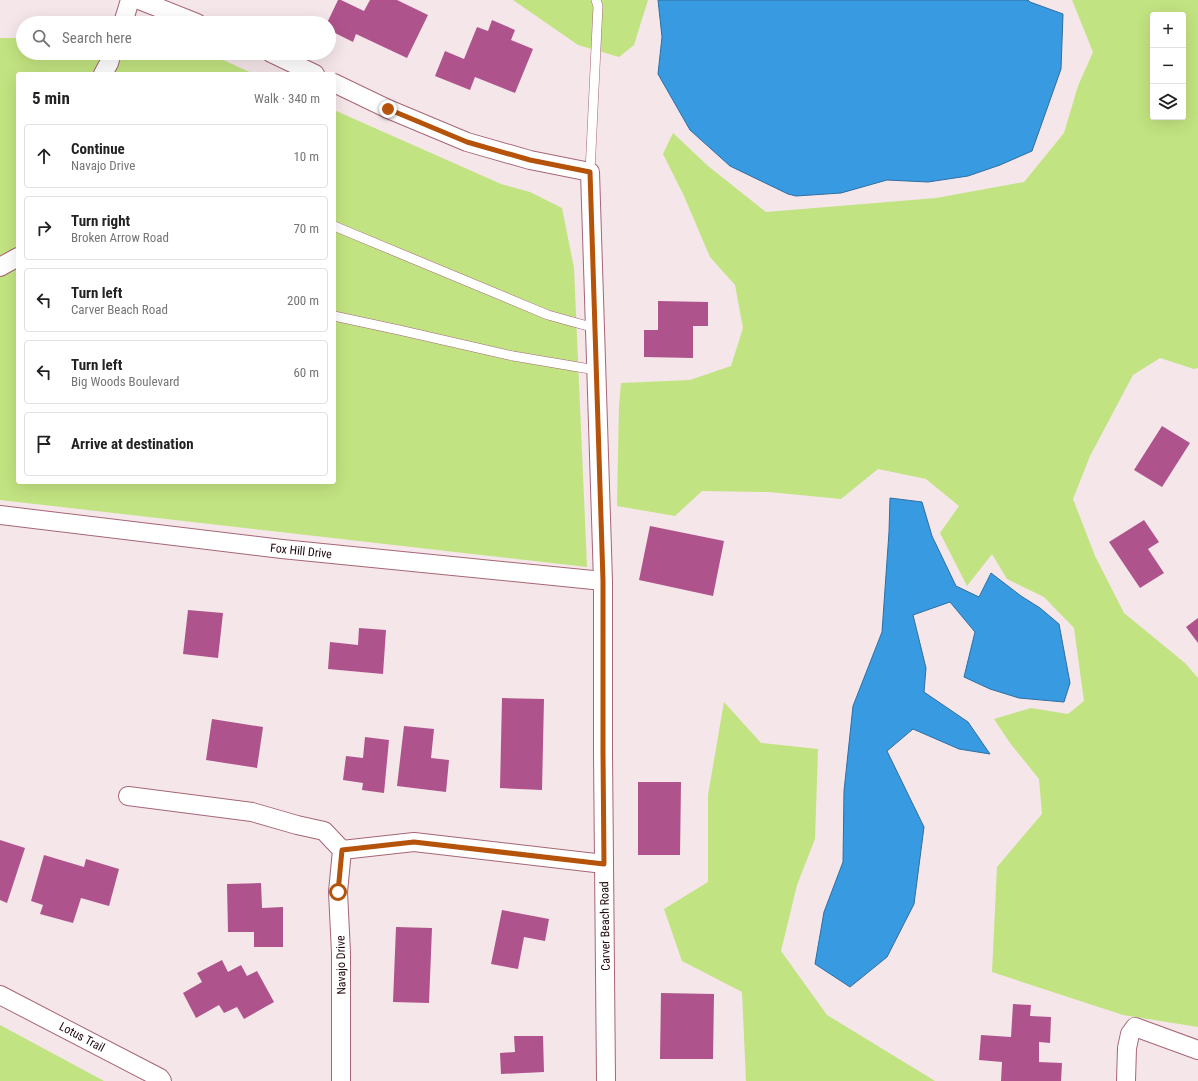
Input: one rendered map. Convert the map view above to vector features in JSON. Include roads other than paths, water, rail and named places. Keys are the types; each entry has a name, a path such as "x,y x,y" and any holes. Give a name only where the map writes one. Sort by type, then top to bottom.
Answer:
{"street":[{"path":"125,16 130,0"},
{"path":"139,0 179,16"},
{"path":"104,72 110,60"},
{"path":"286,60 311,72"},
{"path":"336,84 388,109 467,142 530,160 590,172"},
{"name":"Carver Beach Road","path":"590,172 603,581 606,1081"},
{"path":"0,267 16,258"},
{"name":"Fox Hill Drive","path":"0,515 282,549 603,581"},
{"path":"128,796 252,812 324,831 342,850 414,842 604,864"},
{"name":"Navajo Drive","path":"341,1081 341,952 338,892 342,850"},
{"name":"Lotus Trail","path":"0,995 160,1078 162,1081"},
{"path":"1126,1081 1127,1048 1130,1034 1135,1027 1198,1050"}],"lane":[{"path":"590,172 598,6 596,0"},
{"path":"336,227 541,312 594,328"},
{"path":"336,316 513,356 596,370"}],"water":[{"path":"658,0 1028,0 1063,14 1061,69 1032,151 1000,165 968,176 928,182 887,180 841,193 796,196 788,194 730,166 690,130 658,74 662,37"},
{"path":"890,498 922,502 932,536 956,586 979,597 991,573 1021,596 1040,608 1059,624 1070,683 1064,702 1019,698 990,689 964,677 975,632 950,602 913,615 926,668 924,692 968,722 990,754 959,749 913,729 887,751 924,827 914,904 887,957 850,987 815,964 824,912 843,862 844,791 853,706 882,632"}]}
